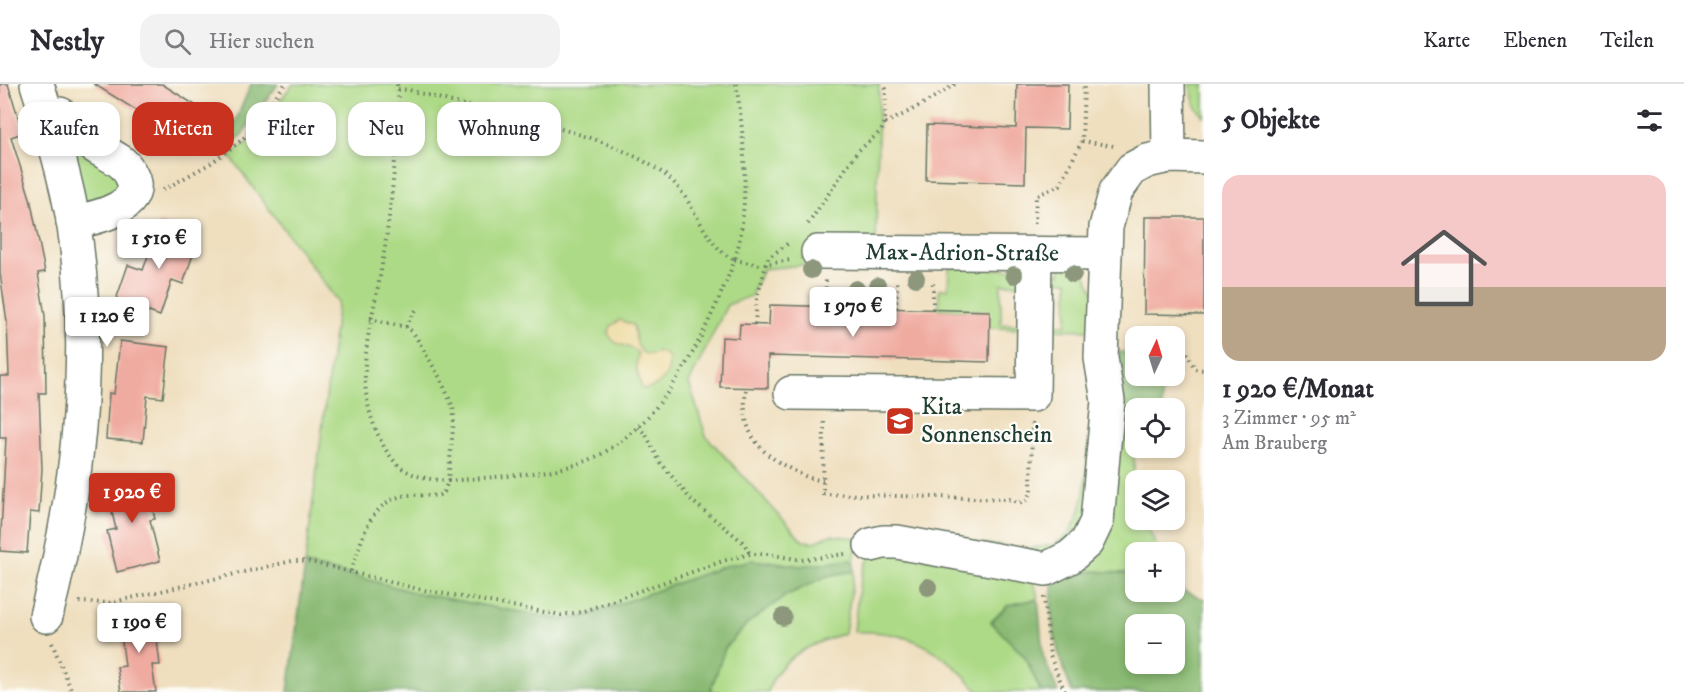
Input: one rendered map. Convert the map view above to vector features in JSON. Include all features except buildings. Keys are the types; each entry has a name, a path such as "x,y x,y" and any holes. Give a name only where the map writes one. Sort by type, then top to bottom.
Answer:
{"street":[{"path":"37,84 43,102"},
{"path":"1168,84 1169,156"},
{"path":"57,156 73,222 83,366 78,445 61,556 57,614"},
{"path":"73,222 110,214 126,204 133,192 133,180 121,162 111,156"},
{"path":"871,545 897,542 1046,569 1070,557 1087,542 1097,521 1108,401 1101,358 1106,226 1116,191 1132,169 1147,161 1169,156 1204,157"},
{"name":"Max-Adrion-Straße","path":"805,240 1035,254 1105,254"},
{"path":"791,393 1033,396 1035,254"}],"path":[{"path":"133,192 150,195 158,192 229,151 243,139 285,84"},
{"path":"736,84 742,119 744,169 741,226 735,260 702,334 667,392 638,427 614,447 587,461 556,468 448,481 408,474 395,462 375,429 364,387 364,356 391,208 397,87 567,131 613,147 651,165 685,194 709,237 726,256 735,260 767,264"},
{"path":"755,324 757,298 768,258 805,240 857,152 882,131 885,122 886,84"},
{"path":"885,122 930,98 939,96 955,84"},
{"path":"1035,254 1036,196 1060,186 1082,141 1084,84"},
{"path":"406,327 416,310"},
{"path":"351,570 370,518 384,505 400,496 439,495 444,492 448,481 453,407 420,341 406,327 370,319"},
{"path":"1187,353 1195,369 1204,370"},
{"path":"746,390 745,421 758,447 771,458 806,477 823,480"},
{"path":"824,393 823,494 1009,499 1019,503 1028,499 1031,492 1033,396"},
{"path":"638,427 646,435 660,462 692,501 744,543 750,554"},
{"path":"72,692 57,614 292,561 321,562 418,589 561,615 581,612 723,561 750,554 801,560 838,556 871,545"},
{"path":"1044,596 1050,656 1065,692"}],"green space":[{"path":"251,84 278,84 265,102 246,102 246,129 234,141 234,125"},
{"path":"293,84 879,84 876,239 812,264 763,269 751,296 727,305 689,383 706,436 803,541 815,542 830,535 856,538 885,530 1026,549 1053,545 1069,534 1079,514 1084,495 1092,406 1092,330 1045,329 1045,325 1067,325 1068,281 1048,280 1048,272 1053,270 1053,274 1060,274 1061,264 1082,268 1100,303 1090,519 1046,560 857,542 854,562 800,566 770,561 725,566 583,617 563,620 416,593 305,565 338,302 230,156 234,156 234,152 246,144 246,156 336,156 336,102 279,102"},
{"path":"1190,84 1204,84 1204,117 1195,106"},
{"path":"72,156 100,156 118,172 121,193 89,203 81,199"},
{"path":"949,268 1024,270 1023,284 1001,284 1001,324 1022,325 1022,329 989,328 989,311 939,309 939,289 948,289"},
{"path":"1117,352 1125,352 1125,386 1162,386 1162,398 1125,398 1125,429 1113,429"},
{"path":"1113,429 1125,429 1125,458 1134,458 1134,470 1125,470 1125,530 1149,530 1154,542 1125,542 1125,573 1093,571 1072,578 1064,578 1075,564"},
{"path":"875,550 1027,573 1036,589 1038,599 1008,605 991,622 1025,657 1041,692 979,692 952,664 924,645 892,634 854,632 861,578"},
{"path":"752,560 800,566 850,560 854,562 854,571 827,576 787,595 748,623 725,648 710,692 288,692 305,565 416,593 563,620 583,617 725,566"},
{"path":"854,571 845,633 821,641 789,660 780,669 768,692 710,692 725,648 748,623 787,595 827,576"},
{"path":"1093,571 1125,573 1125,602 1185,602 1185,592 1204,599 1204,692 1072,692 1055,638 1051,611 1053,582"},
{"path":"1038,599 1043,656 1058,692 1041,692 1025,657 991,622 1008,605"}],"sand":[{"path":"620,320 633,325 638,347 644,353 662,352 669,358 666,375 654,387 642,389 636,367 638,353 614,341 608,333 611,326"}],"place":[{"name":"Kita Sonnenschein","path":"900,421"}]}
